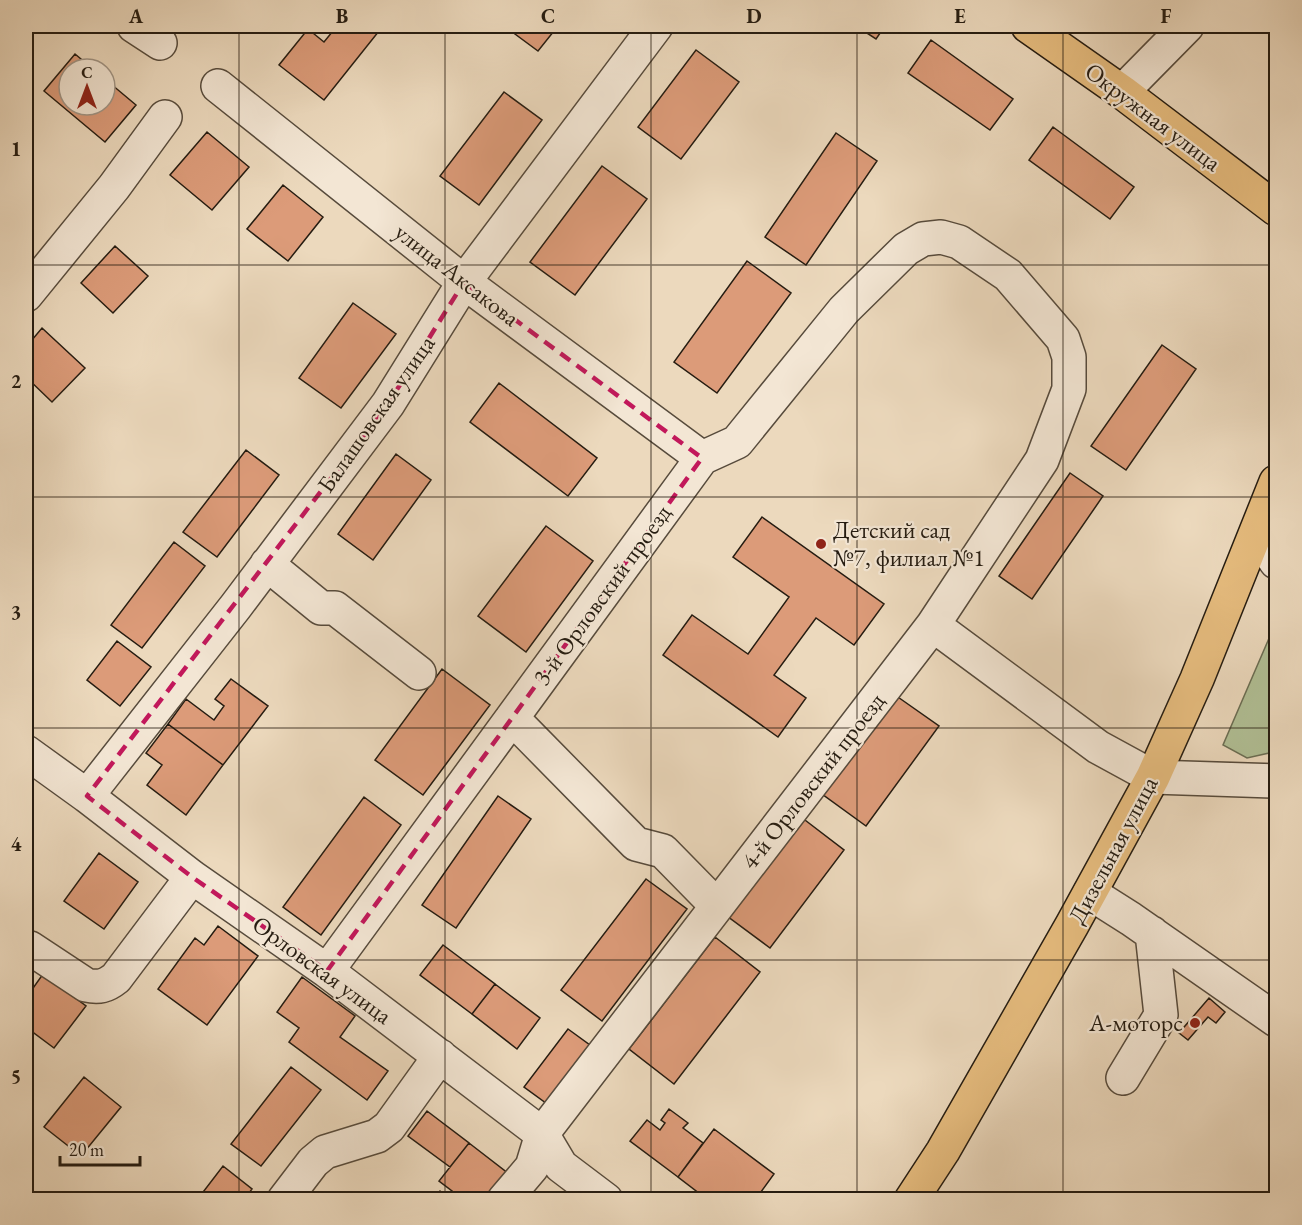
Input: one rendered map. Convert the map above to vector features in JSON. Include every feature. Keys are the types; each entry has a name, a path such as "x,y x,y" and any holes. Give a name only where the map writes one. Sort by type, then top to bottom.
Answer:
{"main road":[{"name":"Окружная улица","path":"1028,26 1122,92 1276,209"},
{"name":"Дизельная улица","path":"911,1200 943,1151 1090,893 1153,777 1197,678 1257,534 1276,482"}],"street":[{"name":"Балашовская улица","path":"87,796 388,405 464,282 656,26"},
{"path":"1122,92 1186,26"},
{"name":"улица Аксакова","path":"218,86 464,282 702,458"},
{"path":"26,295 114,188 165,117"},
{"name":"3-й Орловский проезд","path":"327,971 702,458 737,442 844,310 906,249 923,239 941,237 959,242 1008,274 1063,339"},
{"name":"4-й Орловский проезд","path":"504,1200 531,1167 542,1134 933,626 1042,460 1069,389 1069,357 1063,339"},
{"path":"1257,534 1276,562"},
{"path":"267,564 321,608 335,608 419,673"},
{"path":"933,626 1098,747 1153,777 1276,781"},
{"path":"512,718 636,844 663,851 717,906"},
{"name":"Орловская улица","path":"26,752 192,877 327,971 542,1134 561,1166 606,1200"},
{"path":"30,948 86,985 96,987 108,985 116,978 192,877"},
{"path":"1090,893 1152,933 1276,1020"},
{"path":"1123,1078 1161,1015 1152,933"},
{"path":"284,1200 313,1162 325,1152 377,1136 389,1127 440,1056"}],"highlighted area":[{"path":"464,282 702,458 327,971 192,877 87,796 388,404"}],"green space":[{"path":"1276,622 1276,745 1269,753 1247,758 1223,745"}],"building":[{"path":"337,26 383,26 324,100 279,65 308,29 324,42"},
{"path":"504,26 558,26 538,51"},
{"path":"856,26 885,26 876,39"},
{"path":"931,40 1013,99 990,130 908,73"},
{"path":"696,50 739,82 681,159 638,127"},
{"path":"57,75 57,102 44,91"},
{"path":"117,89 136,105 105,142 75,117 117,117"},
{"path":"504,92 542,120 479,205 440,176"},
{"path":"1053,127 1134,187 1110,219 1029,160"},
{"path":"207,132 249,167 212,210 170,175"},
{"path":"836,133 877,161 806,265 765,237"},
{"path":"602,166 647,199 575,295 530,262"},
{"path":"283,185 323,217 288,261 247,229"},
{"path":"115,246 148,276 113,313 81,283"},
{"path":"747,261 791,293 717,393 674,362"},
{"path":"353,303 396,334 341,408 299,378"},
{"path":"42,328 85,368 52,402 26,377 26,347"},
{"path":"1162,345 1196,369 1126,470 1091,446"},
{"path":"499,383 597,458 568,496 470,422"},
{"path":"246,450 279,475 217,557 183,532"},
{"path":"396,454 431,480 373,560 338,534"},
{"path":"1070,473 1103,496 1032,599 999,576"},
{"path":"762,517 884,604 854,645 816,618 774,675 806,698 778,737 663,655 692,615 748,654 789,597 733,557"},
{"path":"546,526 593,561 526,652 478,616"},
{"path":"174,542 205,566 142,648 111,625"},
{"path":"117,641 151,667 120,706 87,680"},
{"path":"442,669 490,705 423,795 375,760"},
{"path":"231,679 268,706 223,765 168,724 186,699 214,720 224,706 215,699"},
{"path":"895,695 939,726 866,826 822,794"},
{"path":"168,724 223,765 186,815 147,785 162,765 146,753"},
{"path":"498,796 531,819 456,928 422,905"},
{"path":"364,797 401,825 321,935 283,907"},
{"path":"801,817 844,850 770,948 727,916"},
{"path":"99,853 138,882 104,929 64,901"},
{"path":"646,879 687,909 602,1021 561,990"},
{"path":"218,926 258,956 207,1025 158,989 195,938 204,945"},
{"path":"715,937 760,972 674,1084 629,1049"},
{"path":"443,945 495,984 472,1014 420,975"},
{"path":"43,974 86,1006 54,1048 26,1027 26,998"},
{"path":"302,977 355,1016 340,1037 388,1071 367,1100 289,1042 299,1028 277,1012"},
{"path":"495,984 540,1018 517,1049 472,1014"},
{"path":"1209,998 1225,1012 1216,1023 1208,1017 1188,1040 1179,1033"},
{"path":"568,1029 594,1048 550,1106 524,1087"},
{"path":"291,1067 321,1090 261,1166 231,1144"},
{"path":"84,1077 121,1107 81,1156 44,1127"},
{"path":"669,1109 688,1123 683,1128 703,1143 678,1177 630,1141 647,1120 660,1130 665,1123 661,1120"},
{"path":"427,1111 469,1143 450,1167 408,1136"},
{"path":"714,1129 774,1174 755,1200 708,1200 678,1177"},
{"path":"469,1143 509,1174 489,1200 464,1200 439,1181"},
{"path":"223,1166 252,1189 244,1200 197,1200"},
{"path":"525,1186 541,1200 514,1200"},
{"path":"440,1191 451,1200 433,1200"}],"place":[{"name":"Детский сад №7, филиал №1","path":"821,544"},
{"name":"А-моторс","path":"1195,1023"}]}
